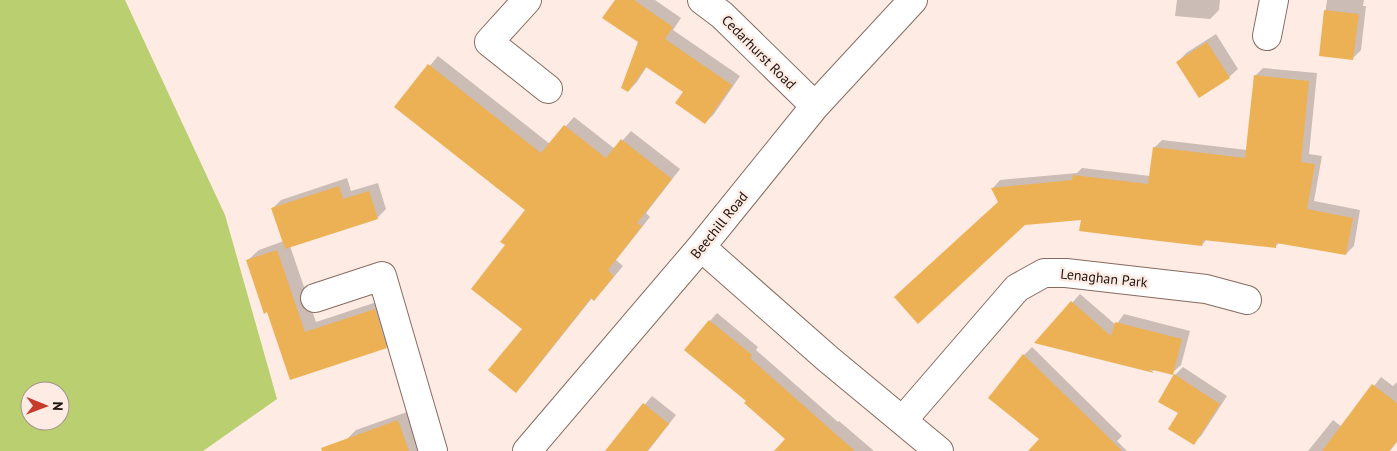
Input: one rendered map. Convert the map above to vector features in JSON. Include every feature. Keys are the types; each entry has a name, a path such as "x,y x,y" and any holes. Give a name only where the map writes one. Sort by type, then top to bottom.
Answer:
{"street":[{"path":"527,0 489,42 548,89"},
{"name":"Beechill Road","path":"527,451 701,247 815,106 913,0"},
{"path":"1267,36 1274,0"},
{"name":"Cedarhurst Road","path":"720,5 815,106"},
{"path":"701,247 828,359 939,451"},
{"name":"Lenaghan Park","path":"903,420 1017,288 1044,273 1066,273 1206,288 1247,300"},
{"path":"316,298 382,276 433,451"}],"green space":[{"path":"0,0 125,0 225,215 277,399 203,451 0,451"}],"building":[{"path":"615,0 634,0 673,27 665,39 732,85 705,124 675,103 683,92 646,67 628,92 621,88 638,42 602,18"},
{"path":"1324,10 1359,14 1353,60 1319,56"},
{"path":"1207,42 1230,78 1199,98 1176,62"},
{"path":"428,64 541,153 564,125 606,158 621,139 672,179 637,223 642,226 608,270 614,276 594,301 591,298 516,393 488,370 522,329 471,289 505,245 500,242 525,210 394,107"},
{"path":"1254,75 1309,81 1301,162 1315,164 1307,209 1353,218 1346,255 1276,243 1276,248 1203,240 1202,246 1079,231 1081,220 1025,225 918,324 894,297 998,202 991,188 1072,180 1073,175 1148,184 1153,147 1245,158"},
{"path":"339,186 343,199 369,191 378,219 285,249 271,208"},
{"path":"277,250 305,332 375,309 387,348 290,380 267,312 264,314 246,260"},
{"path":"1071,301 1111,336 1115,322 1182,339 1173,375 1149,369 1154,373 1034,343"},
{"path":"709,320 752,355 750,358 855,451 774,451 785,439 744,403 746,401 684,350"},
{"path":"1023,354 1122,451 1028,451 1039,439 988,398"},
{"path":"1174,374 1220,404 1194,445 1168,429 1178,413 1158,402"},
{"path":"1372,384 1397,403 1397,441 1389,451 1322,451"},
{"path":"643,403 669,424 647,451 605,451"},
{"path":"398,420 409,451 322,451 321,448"}]}
